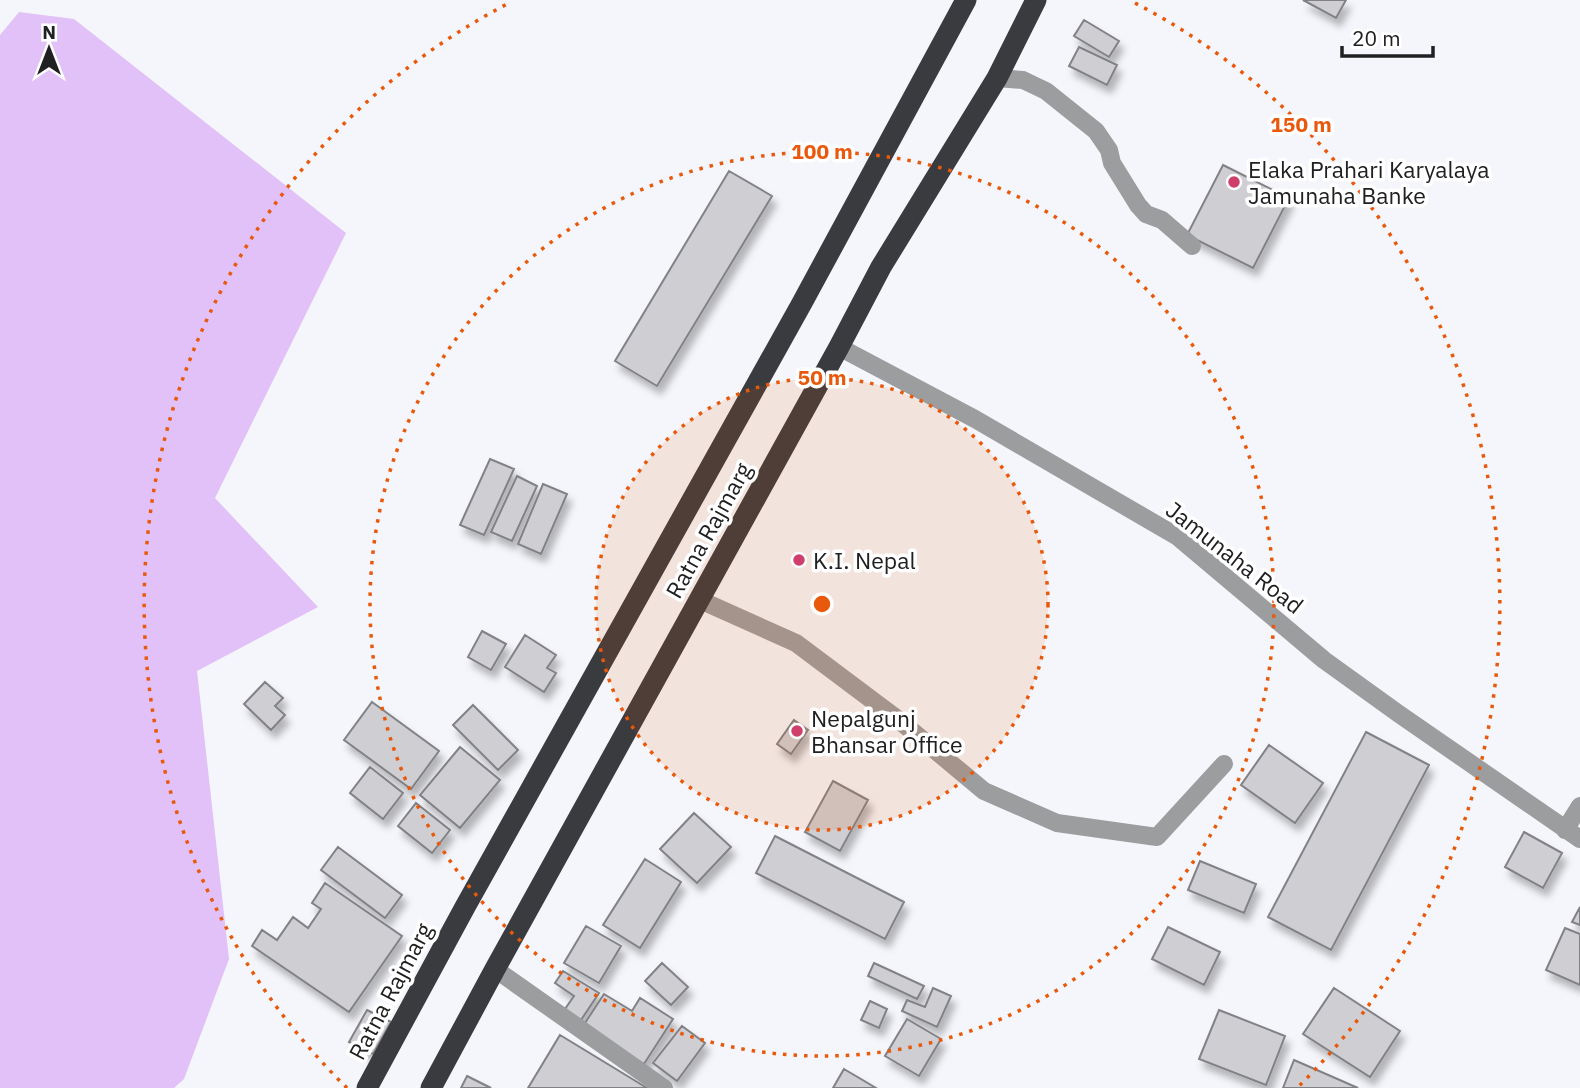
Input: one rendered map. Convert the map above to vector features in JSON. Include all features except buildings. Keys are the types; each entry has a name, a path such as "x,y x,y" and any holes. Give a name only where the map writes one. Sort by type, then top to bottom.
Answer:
{"highway":[{"name":"Ratna Rajmarg","path":"367,1088 471,895 802,303 966,0"},
{"name":"Ratna Rajmarg","path":"431,1088 881,267 998,78 1035,0"}],"street":[{"path":"998,78 1023,80 1046,91 1096,131 1110,150 1112,163 1138,205 1146,214 1162,220 1192,246"},
{"name":"Jamunaha Road","path":"839,347 975,419 1178,537 1324,660 1573,835"},
{"path":"699,600 796,643 900,721 984,791 1057,823 1157,837 1224,764"},
{"path":"1573,835 1580,806"},
{"path":"495,969 664,1088"}],"shaded area":[{"path":"19,12 74,19 346,233 215,498 318,607 197,671 229,959 184,1079 174,1088 0,1088 0,35"}],"place":[{"name":"Elaka Prahari Karyalaya Jamunaha Banke","path":"1234,182"},
{"name":"K.I. Nepal","path":"799,560"},
{"name":"Nepalgunj Bhansar Office","path":"797,731"}]}
